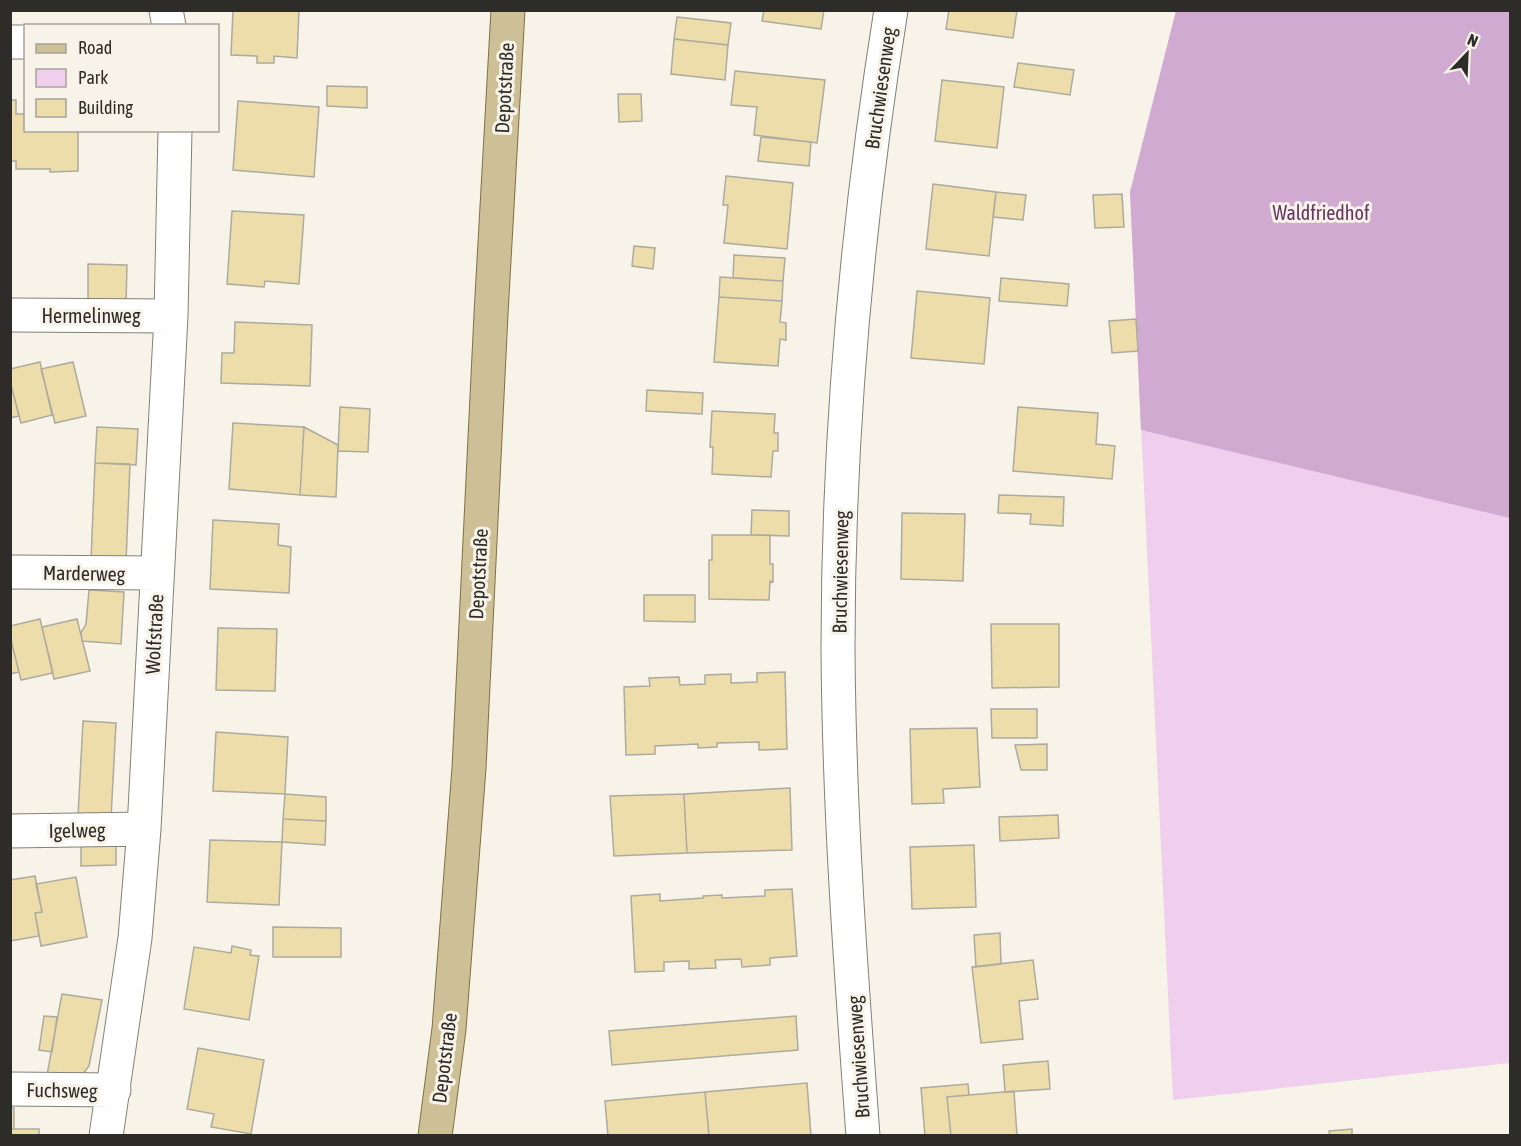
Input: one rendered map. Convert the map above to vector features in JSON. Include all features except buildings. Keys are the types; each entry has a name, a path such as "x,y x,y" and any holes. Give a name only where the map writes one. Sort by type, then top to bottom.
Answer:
{"main road":[{"name":"Depotstraße","path":"435,1136 449,1029 469,768 508,10"}],"street":[{"name":"Bruchwiesenweg","path":"863,1136 849,945 843,808 838,649 842,472 857,260 876,106 891,10"},
{"name":"Wolfstraße","path":"106,1136 135,938 144,829 171,315 175,132"},
{"name":"Hermelinweg","path":"10,315 171,315"},
{"name":"Marderweg","path":"10,572 157,573"},
{"name":"Igelweg","path":"10,831 144,829"},
{"name":"Fuchsweg","path":"10,1089 114,1090"}],"green space":[{"name":"Waldfriedhof","path":"1176,11 1510,11 1510,1063 1173,1100 1130,192"},
{"path":"1176,11 1510,11 1510,518 1141,430 1130,192"}]}
